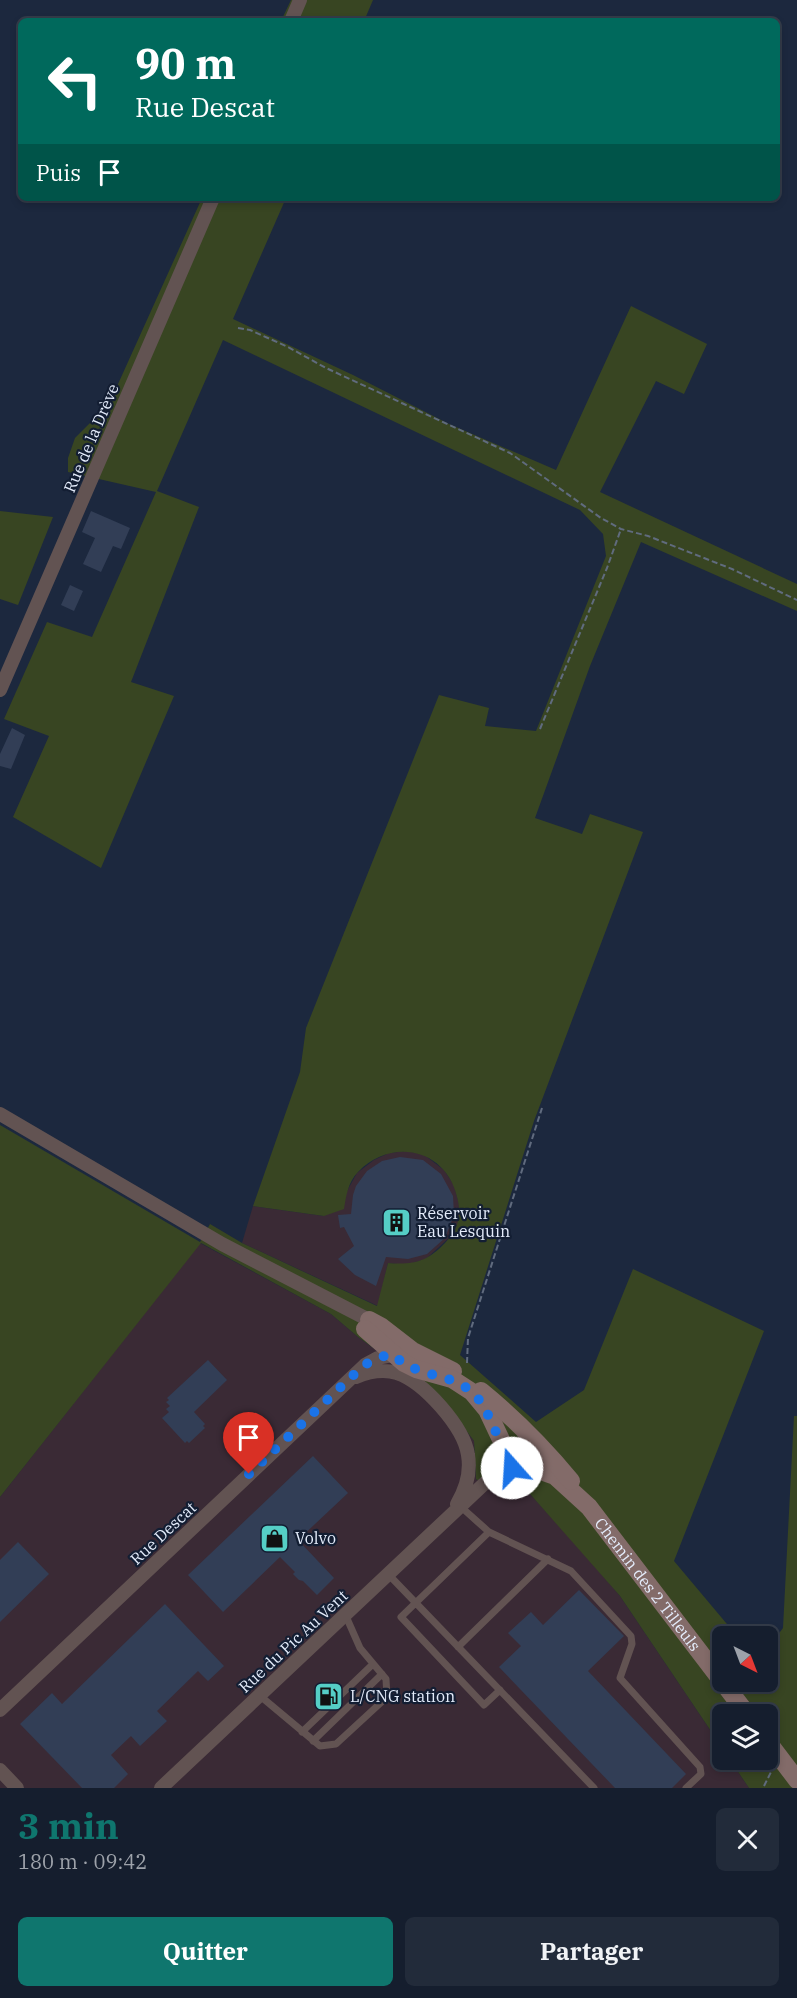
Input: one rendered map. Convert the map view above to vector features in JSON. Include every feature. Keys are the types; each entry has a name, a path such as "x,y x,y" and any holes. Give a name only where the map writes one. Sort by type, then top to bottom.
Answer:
{"street":[{"path":"292,18 300,0"},
{"name":"Rue de la Drève","path":"0,690 212,201"},
{"path":"0,1114 213,1239 460,1376 479,1389 523,1427 565,1473 589,1507"},
{"path":"367,1324 391,1354 411,1367 452,1379 472,1392 487,1410 512,1466"},
{"name":"Rue Descat","path":"0,1710 369,1362 391,1354 421,1356"},
{"name":"Rue Descat","path":"348,1381 369,1372 395,1373 411,1381 427,1395"},
{"name":"Rue du Pic Au Vent","path":"427,1395 453,1422 468,1454 467,1483 447,1518"},
{"path":"512,1466 524,1443 523,1427"},
{"name":"Chemin des 2 Tilleuls","path":"512,1466 536,1469 559,1479 589,1507 739,1704"},
{"name":"Rue du Pic Au Vent","path":"161,1788 485,1483 512,1466"},
{"path":"778,1755 797,1780"},
{"path":"0,1770 17,1788"}],"lane":[{"path":"460,1506 489,1532 571,1571 631,1636 632,1644 620,1678 700,1767 701,1774 686,1788"},
{"path":"489,1532 400,1617 484,1705 500,1690"},
{"path":"458,1647 548,1559"},
{"path":"388,1574 594,1788"},
{"path":"259,1695 320,1746 336,1744 378,1705 387,1696 386,1679 360,1648 345,1614"},
{"path":"302,1732 373,1664"},
{"path":"313,1740 382,1674"}],"path":[{"path":"238,328 250,330 288,347 336,373 510,453 601,518 621,529 648,536 732,569 797,600"},
{"path":"540,729 621,529"},
{"path":"460,1376 468,1361 468,1338 542,1108"}],"shaded area":[{"path":"406,1151 423,1154 444,1170 454,1185 459,1204 459,1222 451,1236 426,1259 406,1265 388,1263 378,1306 242,1243 253,1206 324,1216 347,1191 357,1173 374,1160 389,1153"},
{"path":"200,1243 331,1314 358,1337 421,1382 451,1410 474,1441 476,1479 499,1496 530,1494 580,1549 620,1596 712,1733 712,1770 737,1770 749,1788 0,1788 0,1497"}],"green space":[{"path":"291,0 373,0 365,18 282,18"},
{"path":"201,201 285,201 233,319 353,375 449,424 556,470 631,306 707,344 684,394 656,381 600,492 797,584 797,611 641,542 590,666 535,818 582,834 590,814 643,832 534,1121 460,1355 536,1422 584,1390 633,1269 764,1331 674,1561 729,1626 712,1626 712,1692 778,1692 778,1635 783,1628 794,1416 797,1416 797,1788 749,1788 737,1770 778,1770 778,1704 712,1704 712,1733 620,1596 530,1494 499,1496 476,1479 474,1441 451,1410 421,1382 358,1337 331,1314 201,1243 0,1497 0,1125 200,1242 210,1224 242,1243 377,1306 388,1263 412,1263 426,1258 453,1233 458,1222 459,1210 451,1181 442,1168 416,1153 386,1154 372,1161 352,1180 344,1209 324,1216 253,1206 300,1072 306,1028 439,695 489,708 485,726 536,731 606,556 603,534 580,510 223,340 157,491 199,507 131,682 174,696 101,868 13,817 49,736 4,719 47,622 92,637 156,492 68,472 68,458 75,438 109,404"},
{"path":"0,511 53,517 18,605 0,599"}],"building":[{"path":"91,511 130,528 121,549 113,546 101,572 83,564 95,538 82,532"},
{"path":"70,585 83,591 74,611 61,605"},
{"path":"12,728 25,735 11,769 0,766 0,754"},
{"name":"Réservoir Eau Lesquin","path":"400,1157 423,1160 441,1174 453,1196 454,1215 445,1238 427,1254 408,1259 386,1257 376,1286 355,1275 338,1259 354,1246 344,1227 340,1228 338,1215 351,1214 356,1186 367,1171 382,1161"},
{"path":"208,1360 227,1380 194,1412 205,1424 203,1426 205,1428 189,1443 187,1441 185,1443 162,1418 169,1412 166,1409 170,1406 166,1402 169,1400 167,1398"},
{"path":"313,1456 348,1493 298,1540 334,1578 317,1595 293,1574 295,1572 280,1557 223,1612 188,1575"},
{"path":"18,1542 49,1574 0,1622 0,1560"},
{"path":"579,1590 624,1636 588,1671 686,1774 672,1788 615,1788 499,1667 521,1646 508,1633 531,1612 543,1625"},
{"path":"165,1604 224,1666 208,1681 198,1671 157,1711 167,1721 140,1746 131,1736 111,1755 128,1774 114,1788 82,1788 20,1724 52,1693 62,1704"}],"place":[{"name":"Réservoir Eau Lesquin","path":"396,1222"},
{"name":"Volvo","path":"274,1538"},
{"name":"L/CNG station","path":"329,1696"}],"route":[{"path":"249,1474 364,1365 391,1354 411,1367 452,1379 472,1392 487,1410 506,1450 518,1462 512,1468"}]}
